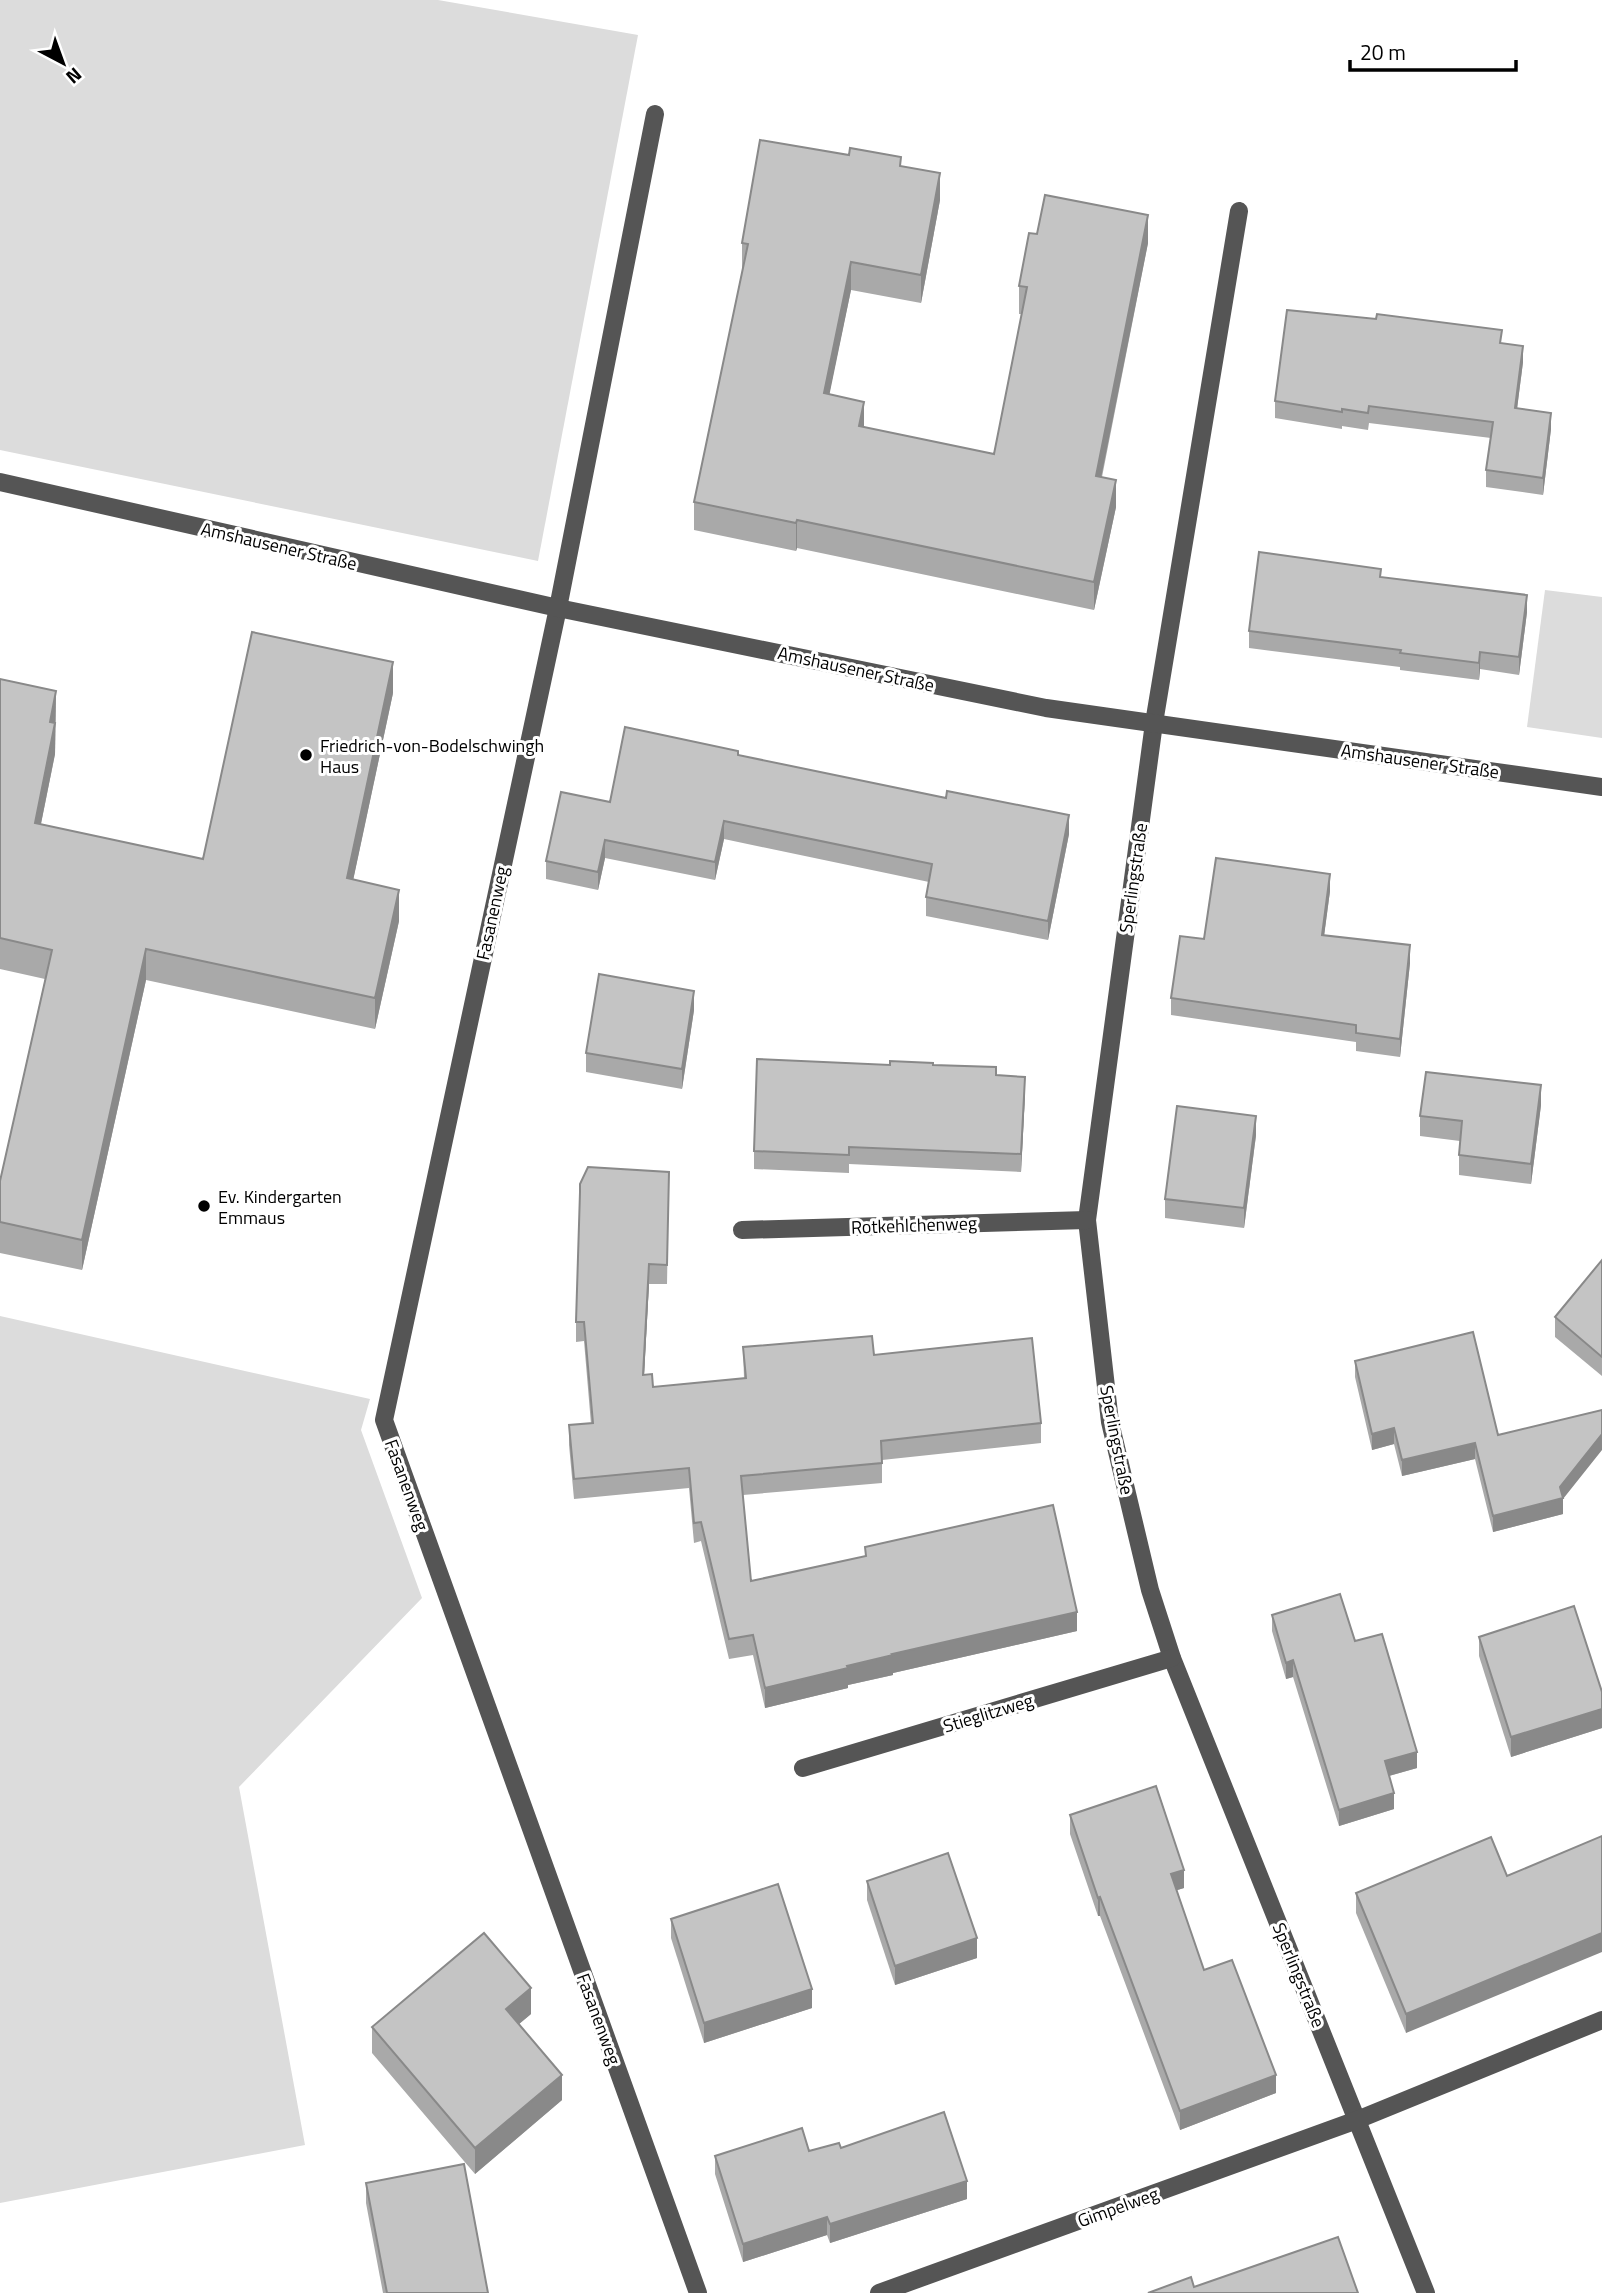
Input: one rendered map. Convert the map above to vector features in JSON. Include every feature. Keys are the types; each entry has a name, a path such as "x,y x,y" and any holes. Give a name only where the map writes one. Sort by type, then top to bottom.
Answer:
{"street":[{"path":"558,608 656,114"},
{"path":"1154,723 1239,211"},
{"name":"Amshausener Straße","path":"0,482 558,608 1046,708 1602,787"},
{"name":"Fasanenweg","path":"558,608 384,1420 698,2293"},
{"name":"Sperlingstraße","path":"1154,723 1087,1220 1110,1422 1150,1590 1172,1658 1426,2293"},
{"name":"Rotkehlchenweg","path":"742,1230 1087,1220"},
{"name":"Stieglitzweg","path":"803,1768 1172,1658"},
{"path":"1357,2120 1602,2020"},
{"name":"Gimpelweg","path":"879,2293 1357,2120"}],"shaded area":[{"path":"0,0 438,0 638,35 538,561 0,450"},
{"path":"1545,590 1602,597 1602,738 1527,727"},
{"path":"0,1316 370,1399 361,1430 422,1598 239,1787 305,2145 0,2203"}],"building":[{"path":"760,140 849,155 850,148 901,157 900,166 940,173 921,275 851,262 824,393 864,402 859,426 994,454 1027,287 1019,286 1029,233 1037,234 1045,195 1148,215 1096,476 1116,480 1094,582 797,520 796,523 694,502 748,244 742,243"},
{"path":"1287,310 1376,319 1377,314 1502,330 1500,343 1523,346 1515,408 1551,413 1543,478 1486,470 1493,422 1369,406 1368,413 1342,409 1342,412 1275,401"},
{"path":"1259,552 1381,569 1380,577 1527,595 1519,657 1480,652 1479,663 1400,653 1401,650 1249,631"},
{"path":"252,632 393,662 347,878 399,890 375,998 146,949 82,1240 0,1222 0,1181 52,950 0,938 0,679 56,691 50,722 55,723 35,823 203,859"},
{"path":"625,727 738,751 738,755 946,798 947,791 1069,815 1048,921 926,897 932,864 724,821 715,862 605,840 598,872 546,861 561,792 610,802"},
{"path":"1216,858 1330,874 1322,935 1410,945 1400,1039 1356,1033 1356,1025 1171,998 1180,936 1204,939"},
{"path":"599,974 694,991 682,1069 586,1053"},
{"path":"757,1059 890,1065 890,1061 996,1067 996,1075 1025,1077 1021,1154 849,1147 849,1155 754,1151"},
{"path":"1426,1072 1541,1085 1531,1164 1459,1155 1462,1121 1420,1116"},
{"path":"1177,1106 1256,1116 1244,1208 1165,1199"},
{"path":"588,1167 669,1172 667,1265 649,1264 643,1375 652,1374 653,1387 746,1378 743,1347 872,1336 874,1355 1032,1338 1041,1423 881,1441 882,1463 741,1476 751,1581 866,1556 865,1547 1053,1505 1077,1612 892,1654 847,1666 848,1668 765,1688 753,1635 729,1639 701,1522 694,1523 689,1468 574,1479 569,1425 593,1423 584,1322 576,1322 580,1184"},
{"path":"1602,1260 1602,1357 1555,1317"},
{"path":"1473,1332 1498,1435 1602,1410 1602,1434 1560,1487 1563,1498 1493,1516 1475,1443 1402,1460 1394,1428 1372,1434 1355,1361"},
{"path":"1340,1594 1355,1641 1382,1634 1417,1752 1385,1761 1394,1793 1339,1810 1293,1660 1286,1663 1272,1615"},
{"path":"1574,1606 1602,1692 1602,1709 1511,1737 1479,1637"},
{"path":"1156,1786 1184,1870 1171,1874 1204,1970 1232,1960 1276,2075 1180,2111 1100,1897 1098,1898 1070,1815"},
{"path":"1602,1836 1602,1933 1406,2014 1356,1893 1491,1837 1507,1876"},
{"path":"948,1853 977,1938 895,1966 867,1881"},
{"path":"778,1884 812,1989 704,2023 671,1919"},
{"path":"484,1933 531,1988 506,2009 562,2075 475,2148 372,2027"},
{"path":"944,2112 967,2181 830,2224 827,2217 743,2244 715,2156 802,2128 809,2151 839,2143 841,2148"},
{"path":"464,2164 488,2293 387,2293 366,2183"},
{"path":"1338,2237 1358,2293 1148,2293 1191,2277 1194,2287"}],"place":[{"name":"Friedrich-von-Bodelschwingh Haus","path":"306,755"},
{"name":"Ev. Kindergarten Emmaus","path":"204,1206"}]}
